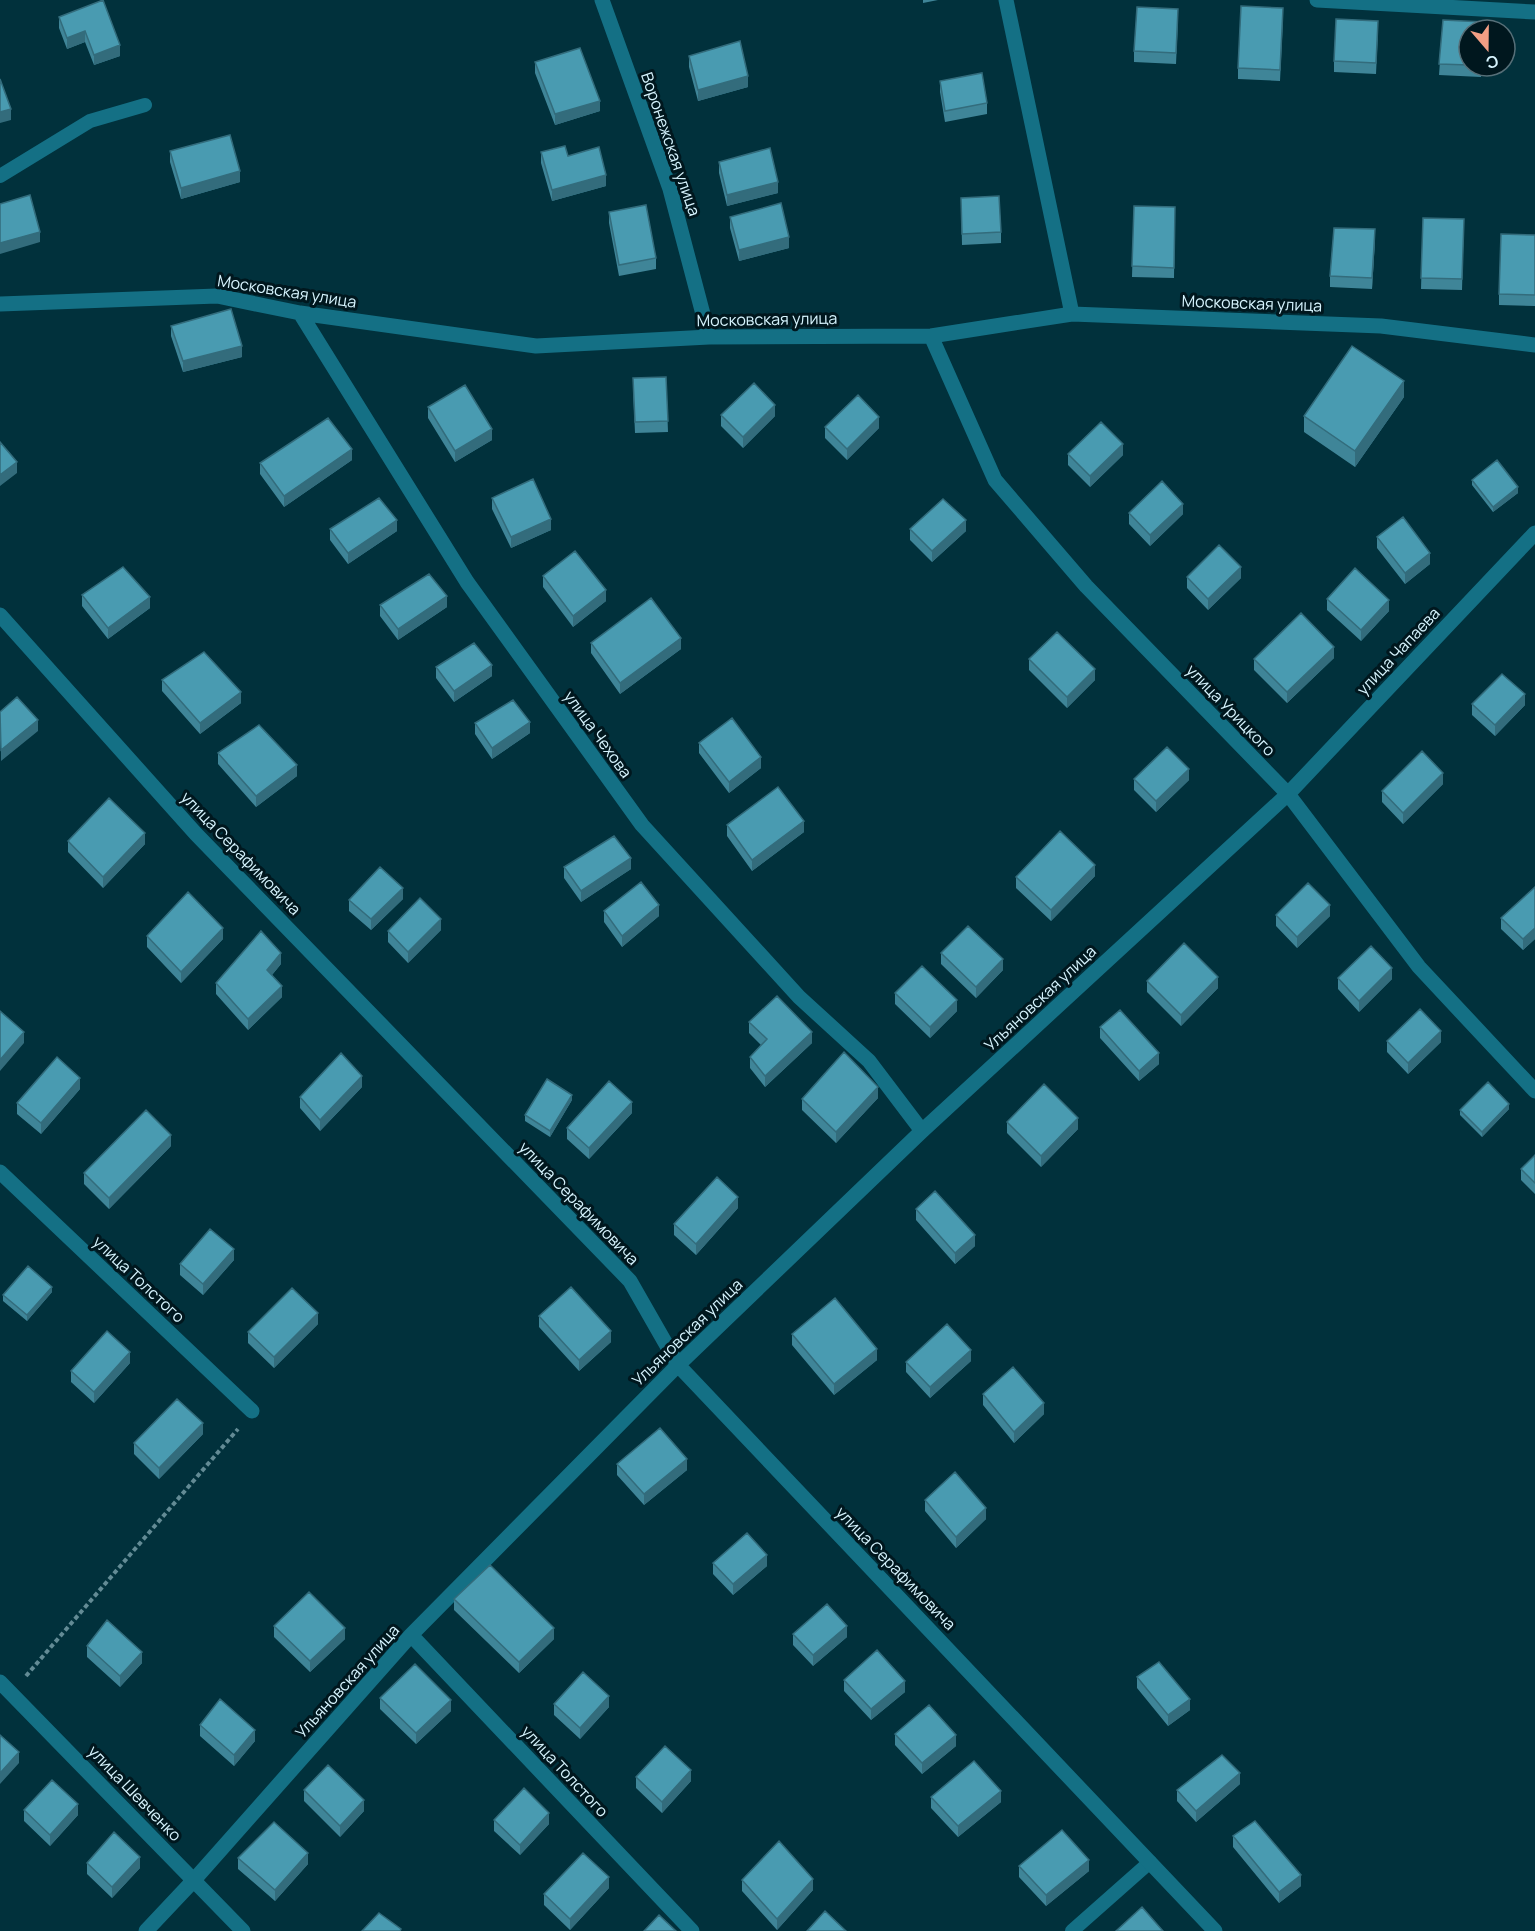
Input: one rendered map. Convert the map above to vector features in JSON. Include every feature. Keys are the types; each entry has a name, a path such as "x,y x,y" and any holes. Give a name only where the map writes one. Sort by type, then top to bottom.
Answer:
{"street":[{"name":"Воронежская улица","path":"602,0 670,189 709,337"},
{"path":"1006,0 1072,314"},
{"path":"1317,0 1535,12"},
{"name":"Московская улица","path":"0,304 217,296 300,314 536,346 709,337 931,336 1072,314 1381,326 1535,345"},
{"name":"улица Чехова","path":"300,314 467,582 642,825 799,998 869,1061 922,1131"},
{"name":"улица Урицкого","path":"931,336 995,480 1086,586 1288,795 1419,967 1535,1091"},
{"name":"улица Чапаева","path":"1288,795 1535,533"},
{"name":"улица Серафимовича","path":"0,615 196,834 630,1281 678,1365 1215,1931"},
{"name":"Ульяновская улица","path":"146,1931 411,1635 678,1365 922,1131 1288,795"},
{"name":"улица Толстого","path":"0,1172 252,1412"},
{"name":"улица Толстого","path":"411,1635 692,1931"},
{"name":"улица Шевченко","path":"0,1682 243,1931"}],"lane":[{"path":"0,176 90,121 145,105"},
{"path":"1072,1931 1150,1862"}],"path":[{"path":"12,1692 252,1412"}],"building":[{"path":"103,0 120,45 94,55 85,31 67,38 59,17"},
{"path":"1241,6 1283,8 1280,70 1238,68"},
{"path":"1137,7 1178,9 1176,53 1134,51"},
{"path":"1336,19 1378,21 1376,63 1334,61"},
{"path":"1443,20 1457,21 1457,65 1439,64"},
{"path":"740,41 748,76 698,90 689,56"},
{"path":"580,48 600,101 555,114 535,62"},
{"path":"982,73 987,103 945,111 940,81"},
{"path":"0,79 11,109 0,112"},
{"path":"230,135 240,171 181,188 170,151"},
{"path":"565,146 568,156 599,147 606,175 552,190 541,152"},
{"path":"770,148 778,182 727,195 719,162"},
{"path":"30,195 40,232 0,243 0,204"},
{"path":"999,196 1001,232 962,234 961,198"},
{"path":"781,203 789,237 739,250 730,217"},
{"path":"646,205 656,258 619,265 609,212"},
{"path":"1134,206 1175,207 1174,268 1132,266"},
{"path":"1423,218 1464,219 1462,279 1421,278"},
{"path":"1334,228 1375,229 1372,278 1330,276"},
{"path":"1501,234 1535,235 1535,295 1499,294"},
{"path":"231,309 242,346 183,361 171,326"},
{"path":"1352,346 1404,381 1355,451 1304,416"},
{"path":"666,377 668,421 635,422 633,378"},
{"path":"754,383 775,405 743,437 721,415"},
{"path":"465,385 492,429 455,451 428,407"},
{"path":"858,395 879,417 847,449 825,427"},
{"path":"328,418 352,449 284,496 260,463"},
{"path":"1101,422 1123,444 1090,476 1068,454"},
{"path":"0,442 17,462 0,475"},
{"path":"1497,460 1518,487 1493,507 1472,480"},
{"path":"533,479 551,519 511,537 492,498"},
{"path":"1162,481 1183,504 1150,535 1129,513"},
{"path":"379,498 397,520 348,553 330,529"},
{"path":"943,499 966,520 932,551 910,529"},
{"path":"1403,517 1430,553 1405,573 1377,537"},
{"path":"1219,545 1241,567 1208,599 1187,577"},
{"path":"575,551 606,590 573,616 543,576"},
{"path":"123,567 150,597 108,628 82,595"},
{"path":"1355,568 1389,600 1361,630 1327,599"},
{"path":"429,574 447,596 398,629 380,605"},
{"path":"651,598 681,638 620,683 591,643"},
{"path":"1301,613 1334,647 1287,692 1254,659"},
{"path":"1057,632 1095,669 1067,697 1029,659"},
{"path":"474,643 492,665 454,691 436,667"},
{"path":"204,652 241,692 200,723 162,680"},
{"path":"1502,674 1525,694 1495,725 1472,704"},
{"path":"17,697 38,720 1,750 0,712"},
{"path":"513,700 530,722 492,748 475,723"},
{"path":"732,718 761,757 729,782 699,743"},
{"path":"259,725 297,765 256,796 218,753"},
{"path":"1167,747 1189,769 1156,801 1134,779"},
{"path":"1422,751 1443,773 1403,813 1382,791"},
{"path":"778,787 804,821 752,860 727,825"},
{"path":"109,798 145,833 103,877 68,841"},
{"path":"1060,831 1095,865 1051,910 1016,877"},
{"path":"614,836 631,858 581,891 564,867"},
{"path":"380,867 403,888 371,919 349,900"},
{"path":"641,882 659,905 622,936 604,911"},
{"path":"1308,883 1330,905 1297,937 1276,915"},
{"path":"1535,887 1535,928 1523,939 1501,918"},
{"path":"188,892 223,928 181,972 147,936"},
{"path":"420,898 441,919 408,952 388,931"},
{"path":"968,926 1003,959 976,987 941,953"},
{"path":"261,931 281,953 267,970 282,986 248,1019 216,983"},
{"path":"1184,943 1218,977 1181,1015 1147,981"},
{"path":"1371,946 1392,968 1359,1001 1338,978"},
{"path":"922,966 957,1000 930,1027 895,993"},
{"path":"777,996 812,1032 765,1076 750,1057 767,1039 749,1022"},
{"path":"1420,1009 1441,1031 1408,1063 1387,1041"},
{"path":"1120,1010 1159,1053 1139,1071 1100,1027"},
{"path":"0,1011 24,1032 0,1060"},
{"path":"844,1052 878,1087 836,1132 802,1099"},
{"path":"341,1053 362,1076 320,1120 300,1097"},
{"path":"57,1057 80,1078 41,1123 17,1103"},
{"path":"547,1079 572,1095 550,1131 525,1115"},
{"path":"609,1081 632,1102 589,1148 567,1128"},
{"path":"1488,1082 1509,1104 1482,1132 1460,1110"},
{"path":"1044,1084 1078,1118 1041,1156 1007,1122"},
{"path":"146,1110 171,1135 109,1198 84,1173"},
{"path":"1535,1155 1535,1183 1521,1169"},
{"path":"717,1177 738,1197 696,1244 674,1224"},
{"path":"935,1191 975,1235 955,1253 916,1209"},
{"path":"210,1229 234,1249 203,1284 180,1264"},
{"path":"28,1266 52,1287 27,1315 3,1295"},
{"path":"571,1287 611,1331 579,1360 539,1316"},
{"path":"292,1288 318,1313 274,1357 248,1332"},
{"path":"835,1298 877,1349 834,1384 792,1334"},
{"path":"947,1324 971,1350 930,1387 906,1362"},
{"path":"107,1331 130,1352 94,1392 71,1371"},
{"path":"1013,1367 1044,1403 1014,1432 983,1394"},
{"path":"177,1399 203,1423 159,1468 134,1443"},
{"path":"660,1428 687,1459 644,1494 617,1464"},
{"path":"955,1472 986,1508 956,1537 925,1500"},
{"path":"747,1533 767,1555 733,1584 713,1563"},
{"path":"490,1565 554,1628 519,1662 454,1599"},
{"path":"309,1592 345,1628 310,1661 274,1626"},
{"path":"827,1604 847,1626 813,1655 793,1634"},
{"path":"107,1620 142,1652 120,1676 87,1646"},
{"path":"877,1650 905,1681 871,1709 844,1680"},
{"path":"1159,1662 1190,1699 1168,1715 1137,1677"},
{"path":"415,1664 451,1700 416,1733 380,1698"},
{"path":"583,1672 609,1696 580,1728 554,1704"},
{"path":"220,1699 255,1730 234,1755 200,1725"},
{"path":"929,1705 956,1735 922,1763 895,1734"},
{"path":"0,1735 19,1752 0,1773"},
{"path":"665,1746 691,1770 662,1802 636,1777"},
{"path":"1222,1755 1240,1773 1196,1811 1177,1790"},
{"path":"974,1761 1001,1791 958,1826 931,1797"},
{"path":"328,1765 364,1800 340,1826 304,1790"},
{"path":"52,1780 78,1804 50,1835 24,1810"},
{"path":"524,1788 549,1813 520,1845 494,1820"},
{"path":"1255,1821 1301,1875 1279,1892 1233,1836"},
{"path":"274,1822 308,1853 275,1890 238,1858"},
{"path":"1062,1830 1089,1860 1046,1895 1019,1866"},
{"path":"114,1832 140,1857 112,1887 87,1863"},
{"path":"779,1841 813,1879 777,1919 742,1880"},
{"path":"583,1853 609,1877 570,1919 544,1894"},
{"path":"1142,1907 1163,1931 1116,1931"},
{"path":"825,1911 846,1931 807,1931"},
{"path":"379,1913 401,1929 400,1931 362,1931"},
{"path":"659,1915 676,1931 644,1931"}]}
